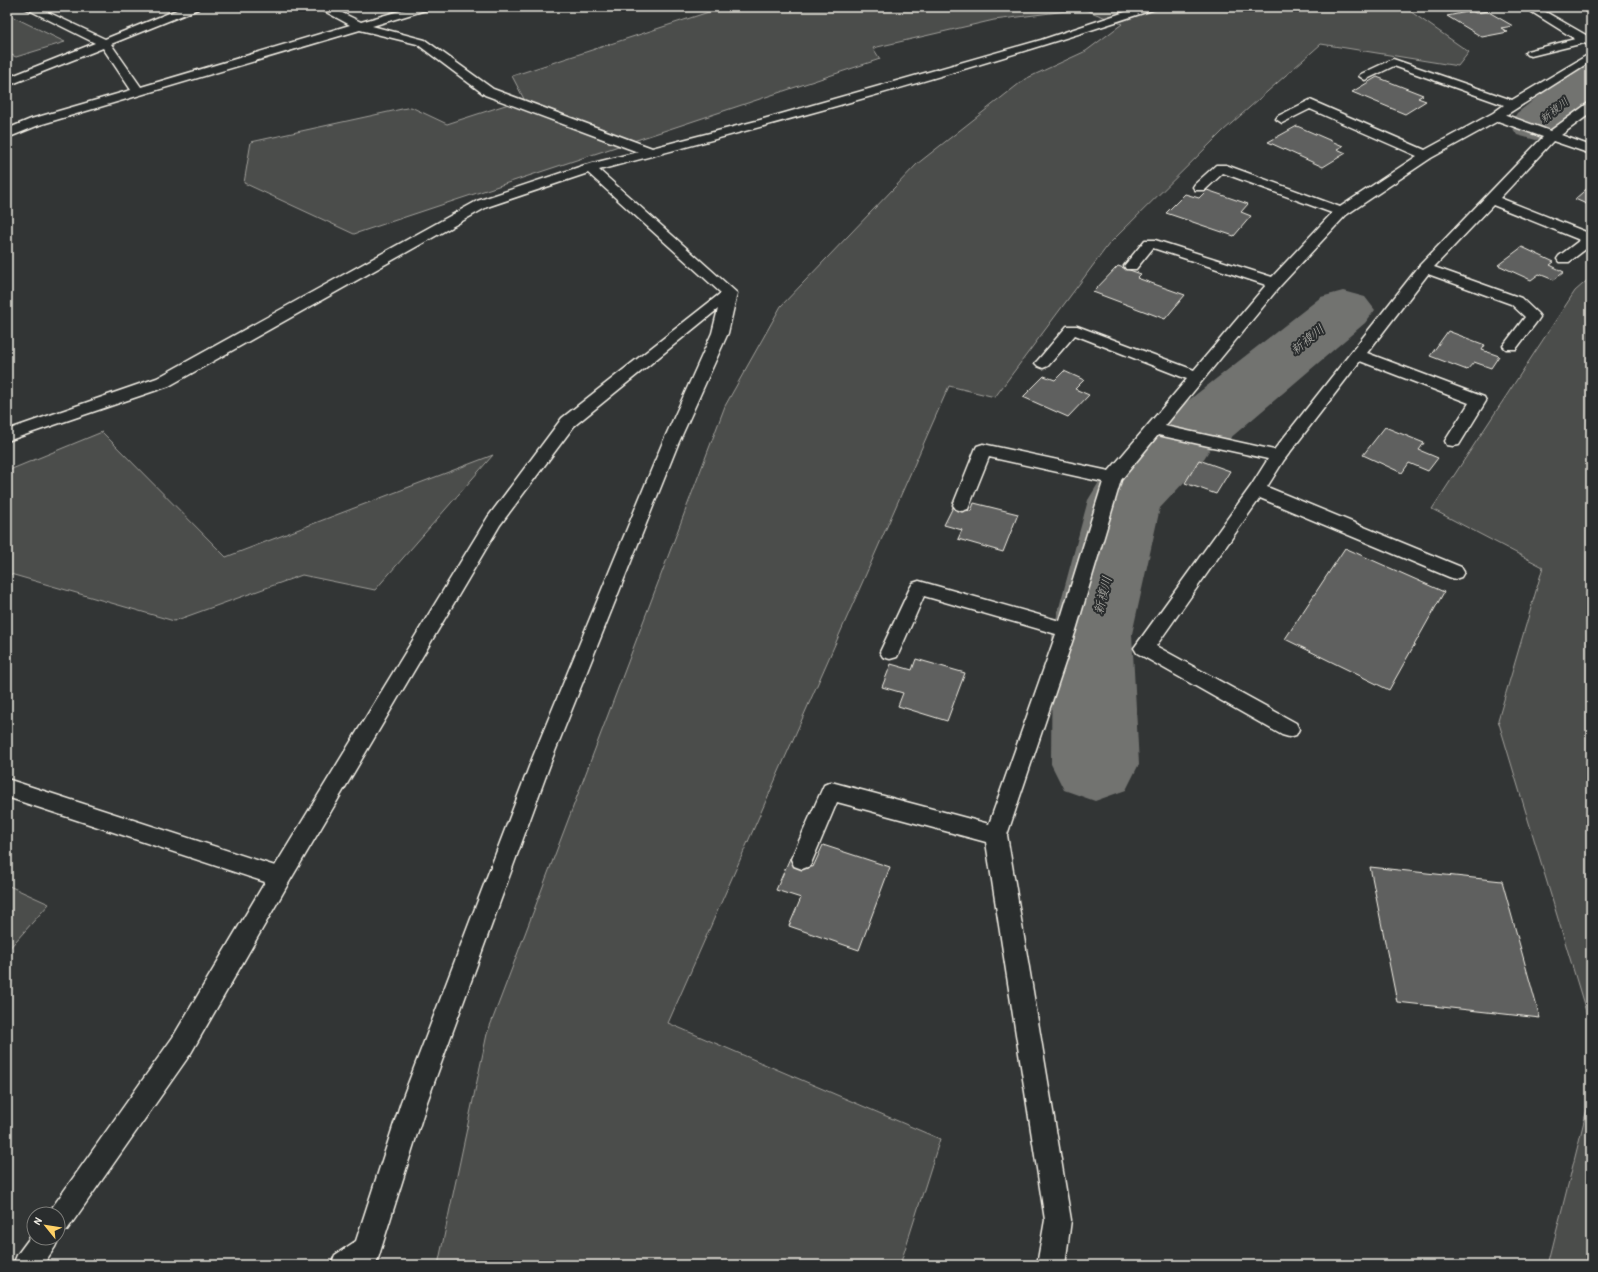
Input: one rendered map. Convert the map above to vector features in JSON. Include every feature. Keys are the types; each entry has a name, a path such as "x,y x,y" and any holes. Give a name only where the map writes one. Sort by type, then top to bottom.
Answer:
{"lane":[{"path":"28,7 105,43 138,92"},
{"path":"7,82 194,7"},
{"path":"322,7 362,27 421,42 489,92 651,152"},
{"path":"7,134 35,122 362,27 425,7"},
{"path":"7,436 163,382 482,204 590,168 764,123 1045,42 1151,7"},
{"path":"1529,7 1589,47"},
{"path":"1531,54 1589,47"},
{"path":"1051,1265 1058,1220 996,835 1067,630 1113,478 1275,283 1342,212 1426,156 1497,116 1589,47"},
{"path":"1365,76 1393,62 1513,104"},
{"path":"1282,119 1310,104 1426,156"},
{"path":"1290,729 1144,648 1257,490 1278,456 1356,354 1425,268 1552,136 1591,107"},
{"path":"1497,116 1591,150"},
{"path":"590,168 730,293"},
{"path":"1200,187 1220,168 1342,212"},
{"path":"1491,199 1590,239 1564,259"},
{"path":"1131,266 1150,243 1275,283"},
{"path":"1425,268 1516,301 1533,317 1511,346"},
{"path":"66,1210 182,1045 280,877 494,521 568,422 730,293"},
{"path":"345,1265 364,1257 414,1102 542,759 670,444 720,333 730,293"},
{"path":"1043,363 1072,329 1197,377"},
{"path":"1356,354 1478,401 1453,442"},
{"path":"1155,429 1278,456"},
{"path":"962,505 983,450 1113,478"},
{"path":"1257,490 1455,572"},
{"path":"890,652 919,588 1067,630"},
{"path":"7,788 280,877"},
{"path":"802,859 831,791 996,835"},
{"path":"27,1265 40,1246"}],"shaded area":[{"path":"724,7 1404,7 1469,52 1458,66 1321,44 1223,131 1109,244 995,397 949,386 668,1023 940,1139 900,1265 438,1265 487,1034 725,406 781,306 917,164 1025,79 1086,51 1122,24 1083,9 994,20 873,48 880,59 354,234 244,183 251,142 411,107 447,124 524,99 512,76"},
{"path":"7,14 65,42 16,57 7,53"},
{"path":"1591,277 1591,1028 1498,720 1543,567 1432,509 1575,291"},
{"path":"102,432 226,557 493,455 375,590 302,575 174,621 7,573 7,471"},
{"path":"7,885 49,904 7,951"},
{"path":"1591,1093 1591,1265 1548,1265"}],"building":[{"path":"1577,7 1591,7 1591,14"},
{"path":"1472,11 1476,13 1487,11 1513,26 1501,28 1508,32 1482,37 1447,16"},
{"path":"1377,77 1423,95 1418,98 1426,101 1405,114 1352,92"},
{"path":"1297,126 1343,146 1337,149 1346,153 1323,167 1268,142"},
{"path":"1591,185 1591,206 1575,199"},
{"path":"1207,190 1248,204 1241,212 1251,216 1234,236 1166,213 1185,194 1199,198"},
{"path":"1522,247 1554,262 1550,265 1564,272 1554,280 1539,274 1531,280 1498,265"},
{"path":"1118,266 1141,274 1137,278 1185,295 1165,319 1093,292"},
{"path":"1448,331 1485,345 1482,350 1499,356 1491,368 1474,362 1467,370 1430,356"},
{"path":"1064,371 1084,380 1075,389 1089,395 1068,417 1023,397 1044,376 1055,380"},
{"path":"1385,427 1424,443 1419,450 1438,458 1428,471 1409,463 1402,473 1363,455"},
{"path":"1199,460 1230,471 1216,494 1185,483"},
{"path":"974,503 1018,514 1003,552 958,539 962,530 944,525 953,507 971,511"},
{"path":"1345,548 1444,592 1389,690 1285,639"},
{"path":"916,659 965,673 947,721 898,706 903,693 882,687 891,664 912,670"},
{"path":"823,845 890,867 859,950 789,926 801,898 776,890 790,858 813,867"},
{"path":"1370,867 1502,881 1540,1018 1397,1002"}],"waterway":[{"name":"新複川","path":"1536,124 1591,80"},
{"name":"新複川","path":"1196,430 1343,310"},
{"name":"新複川","path":"1095,764 1092,634 1125,500 1175,448"}]}
